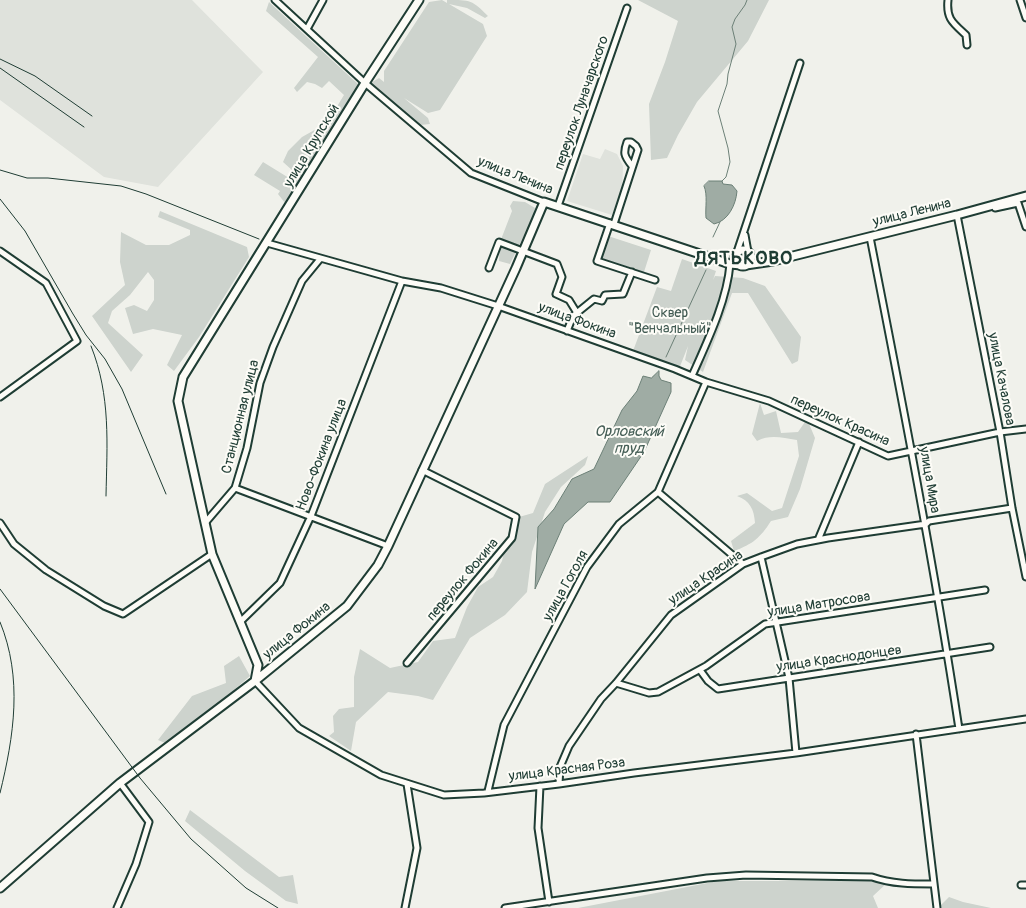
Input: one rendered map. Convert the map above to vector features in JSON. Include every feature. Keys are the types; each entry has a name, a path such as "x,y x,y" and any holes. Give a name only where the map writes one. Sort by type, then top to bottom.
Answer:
{"main road":[{"name":"улица Крупской","path":"205,522 178,401 183,377 267,244 364,84 419,0"},
{"name":"улица Ленина","path":"544,202 730,264 743,265 773,260 870,237 1026,196"},
{"name":"улица Фокина","path":"0,888 120,783 256,681 347,606 378,565 388,546 544,202"},
{"path":"716,258 736,255 742,250 773,260"},
{"path":"736,255 736,260 743,265 751,261 749,253"},
{"path":"205,522 212,554 258,665 256,681"}],"street":[{"name":"улица Ленина","path":"275,0 364,84 472,173 544,202"},
{"path":"307,29 324,0"},
{"path":"948,0 947,11 951,21 966,35 967,44"},
{"path":"1020,0 1026,18"},
{"name":"переулок Луначарского","path":"558,206 627,8"},
{"path":"736,255 800,63"},
{"path":"632,166 627,186 597,261 655,280"},
{"path":"992,206 993,208 1018,203 1026,227"},
{"name":"улица Качалова","path":"958,215 1026,577"},
{"path":"745,232 749,253"},
{"name":"улица Мира","path":"870,237 926,524 959,729"},
{"path":"488,268 499,242 556,264 562,277 556,294 568,300 577,312"},
{"path":"267,244 402,281 441,288 498,306"},
{"path":"0,251 46,283 76,341 0,397"},
{"name":"Станционная улица","path":"205,522 235,488 247,448 260,383 273,347 302,281 320,259"},
{"path":"692,376 708,340 728,283 730,264"},
{"path":"567,331 573,316 594,299 602,301 605,295 623,294 632,272"},
{"name":"Ново-Фокина улица","path":"240,622 280,583 311,516 402,281"},
{"name":"улица Фокина","path":"498,306 675,369"},
{"name":"переулок Красина","path":"675,369 706,382 769,401 888,456 1000,432 1026,429"},
{"name":"улица Гоголя","path":"488,791 504,726 587,567 619,524 658,492 706,382"},
{"path":"818,540 859,442"},
{"name":"переулок Фокина","path":"407,663 512,538 516,517 422,470"},
{"path":"235,488 388,546"},
{"path":"658,492 743,564"},
{"name":"улица Красина","path":"559,784 560,766 569,746 601,699 671,616 743,564 797,544 926,524 929,521 1012,508"},
{"path":"0,523 14,544 46,570 104,606 123,614 212,554"},
{"path":"761,557 789,678 796,753"},
{"name":"улица Матросова","path":"616,683 649,692 658,692 700,670 765,624 985,590"},
{"name":"улица Краснодонцев","path":"700,670 708,681 718,689 990,647"},
{"name":"улица Красная Роза","path":"256,681 299,728 381,775 444,795 559,784 796,753 1026,719"},
{"path":"916,734 937,908"},
{"path":"117,908 136,864 149,822 120,783"},
{"path":"405,908 417,848 407,784"},
{"path":"540,786 538,828 549,902"},
{"path":"505,908 707,878 746,875 872,877 906,884 933,884"}],"shaded area":[{"path":"0,0 192,0 263,72 158,187 104,177 0,100"},
{"path":"605,149 617,154 623,166 622,192 612,215 567,201 583,154 600,159"}],"green space":[{"path":"442,0 447,3 447,0 466,1 478,7 488,16 485,18 467,8 449,4 483,24 487,36 440,110 428,113 404,98 428,118 430,124 420,125 369,84 379,78 384,82 384,71 429,2"},
{"path":"638,0 769,0 748,41 697,102 667,158 651,160 649,104 678,21"},
{"path":"269,2 359,85 285,203 278,194 280,191 254,175 263,162 289,178 293,171 283,162 288,151 302,137 327,123 344,95 329,81 322,88 307,82 297,92 294,88 318,57 266,11"},
{"path":"513,201 525,202 535,208 533,217 510,264 499,261 500,242 512,211 510,206"},
{"path":"160,211 247,247 249,257 199,337 174,371 167,365 182,335 153,329 133,334 125,308 134,305 147,311 154,300 154,280 148,272 130,295 112,311 108,323 143,355 131,372 92,316 125,285 120,262 121,232 146,245 169,245 190,235 190,230 158,217"},
{"path":"608,236 651,250 644,272 601,258"},
{"name":"Сквер \"Венчальный\"","path":"682,259 716,271 713,280 715,276 743,278 765,286 801,337 798,361 792,364 748,293 732,293 703,372 685,360 688,346 679,369 633,351 657,287 671,291"},
{"path":"760,403 764,415 776,411 781,433 798,432 807,419 815,438 800,489 788,517 771,521 756,540 734,551 731,541 755,523 751,506 737,496 747,493 772,511 782,508 799,456 797,440 772,437 757,441 752,434"},
{"path":"588,456 585,465 561,487 545,512 532,552 527,592 505,615 470,638 433,700 388,692 356,722 351,751 329,736 334,732 333,716 339,709 354,707 354,677 360,649 390,668 418,662 433,641 455,638 467,607 478,587 493,577 502,561 512,519 533,513 545,484"},
{"path":"239,656 250,676 165,743 158,740 192,696 226,683 224,666"},
{"path":"190,810 279,877 293,875 298,904 286,901 245,871 185,821"},
{"path":"718,881 874,881 887,883 873,896 878,908 578,908"},
{"path":"949,897 991,908 942,908 941,905"}],"water":[{"path":"709,181 722,181 723,184 732,185 737,191 735,202 730,212 723,220 714,224 706,218 704,186"},
{"name":"Орловский пруд","path":"659,371 661,380 671,383 671,392 644,452 610,502 588,502 564,524 535,589 538,527 554,509 572,479 594,469 622,410 637,391 643,376 651,378"}],"waterway":[{"path":"722,181 726,177 730,162 718,111 727,84 736,44 732,27 747,0"},
{"path":"713,237 720,222"},
{"path":"666,357 706,270"}],"railway":[{"path":"0,59 35,76 92,116"},
{"path":"0,68 84,127"},
{"path":"0,170 27,178 48,178 121,186 259,239"},
{"path":"0,199 25,231 73,314 86,335 105,359 122,389 166,494"},
{"path":"91,346 102,383 105,402 107,439 106,496"},
{"path":"0,589 140,778 191,839 246,888 278,908"},
{"path":"0,622 12,664 14,686 12,729 0,793"}],"district":[{"name":"ДЯТЬКОВО","path":"744,259"}]}
